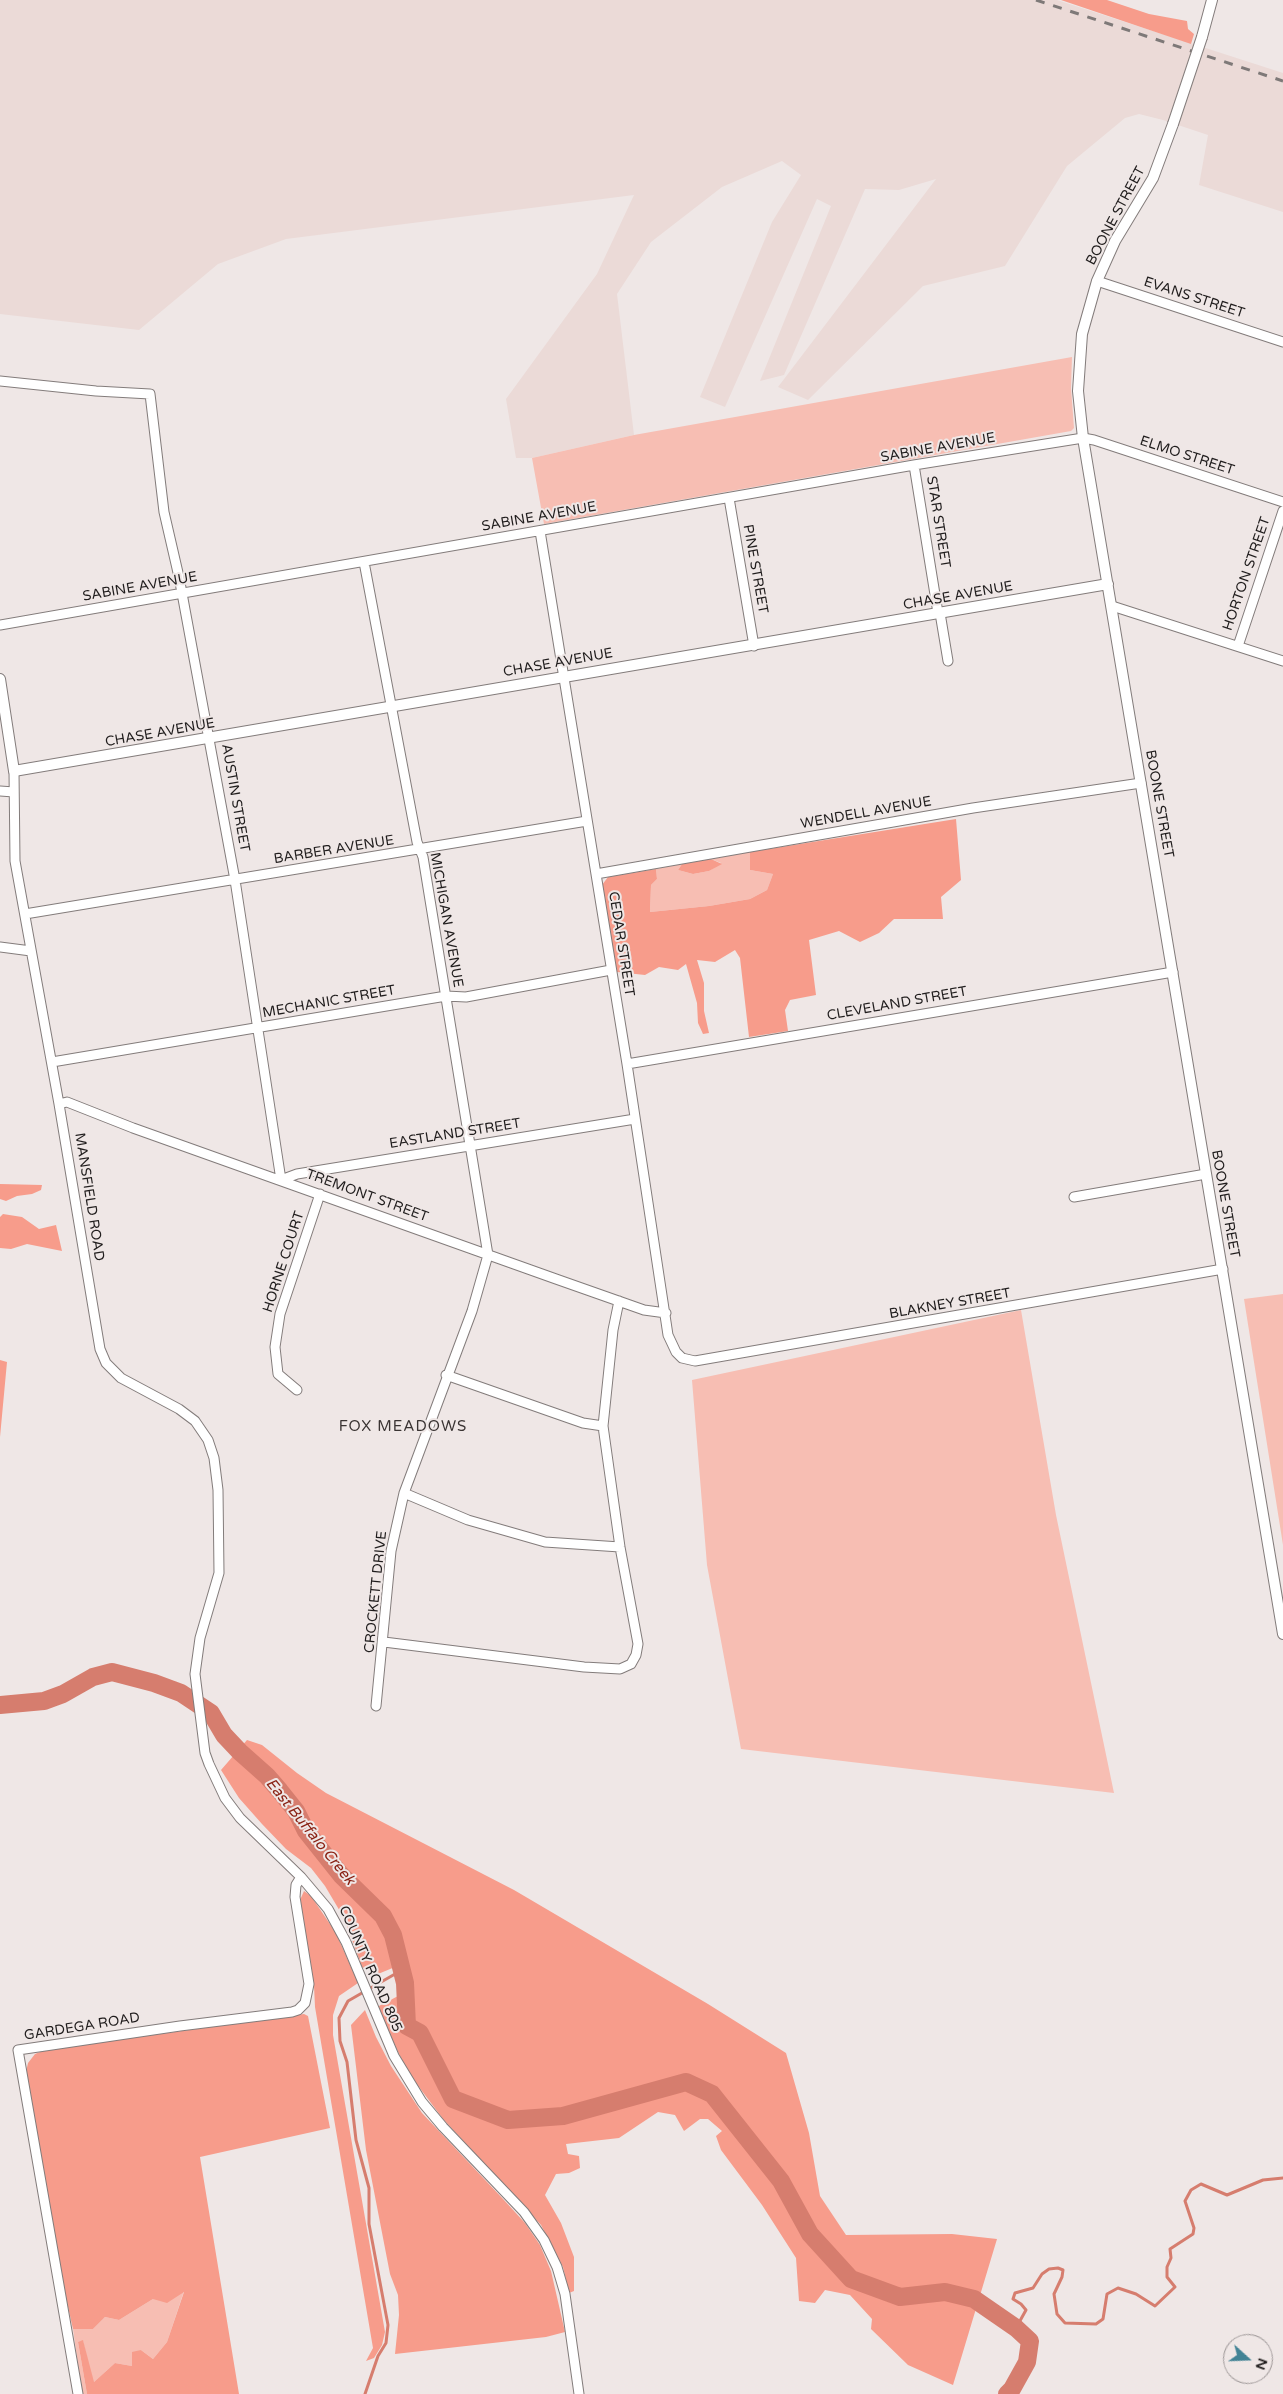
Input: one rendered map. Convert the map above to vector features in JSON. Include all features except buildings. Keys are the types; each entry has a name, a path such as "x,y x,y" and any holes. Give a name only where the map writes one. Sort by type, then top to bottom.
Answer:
{"street":[{"name":"BOONE STREET","path":"1212,0 1202,37 1153,178 1115,241 1096,281 1082,334 1078,391 1083,438 1283,1634"},
{"name":"EVANS STREET","path":"1096,281 1283,342"},
{"name":"AUSTIN STREET","path":"0,381 96,391 150,394 164,512 182,594 236,880 281,1180"},
{"name":"SABINE AVENUE","path":"0,626 914,465 1083,438"},
{"name":"ELMO STREET","path":"1083,438 1283,502"},
{"name":"STAR STREET","path":"914,465 948,661"},
{"name":"PINE STREET","path":"729,498 754,646"},
{"name":"HORTON STREET","path":"1238,646 1283,511"},
{"name":"CEDAR STREET","path":"540,531 671,1344 682,1358"},
{"name":"MICHIGAN AVENUE","path":"364,562 420,850 423,857 488,1255"},
{"name":"CHASE AVENUE","path":"14,771 1108,584"},
{"path":"1112,606 1283,661"},
{"path":"0,679 14,771"},
{"name":"MANSFIELD ROAD","path":"14,771 15,861 60,1104 98,1342 102,1356 111,1369 121,1378 179,1410 200,1428"},
{"name":"WENDELL AVENUE","path":"596,874 972,808 1141,783"},
{"path":"0,791 14,792"},
{"name":"BARBER AVENUE","path":"25,914 588,821"},
{"path":"0,947 32,951"},
{"name":"MECHANIC STREET","path":"52,1062 446,996 466,997 611,970"},
{"name":"CLEVELAND STREET","path":"627,1064 1173,972"},
{"name":"TREMONT STREET","path":"60,1104 67,1102 133,1128 488,1255 644,1310 666,1314"},
{"name":"EASTLAND STREET","path":"281,1180 297,1174 636,1119"},
{"path":"1074,1197 1206,1174"},
{"name":"HORNE COURT","path":"297,1390 278,1374 275,1347 280,1314 320,1194"},
{"name":"CROCKETT DRIVE","path":"376,1706 384,1642 391,1551 404,1493 446,1375 472,1311 488,1255"},
{"name":"BLAKNEY STREET","path":"682,1358 695,1361 703,1360 1223,1269"},
{"path":"384,1642 620,1670 631,1664 638,1644 620,1547 603,1426 613,1330 619,1301"},
{"path":"446,1375 582,1423 603,1426"},
{"name":"COUNTY ROAD 805","path":"200,1428 212,1449 216,1468 220,1564 217,1583 197,1650 195,1685 205,1753 216,1781 236,1814 322,1899 334,1920 394,2056 422,2102 443,2127 524,2212 544,2240 557,2267 565,2294 579,2394"},
{"path":"404,1493 468,1520 545,1542 620,1547"},
{"name":"GARDEGA ROAD","path":"78,2394 18,2050 298,2010 305,2003 309,1984 295,1897 296,1885 301,1877"}],"shaded area":[{"path":"0,0 1057,0 1283,73 1283,212 1199,185 1208,135 1139,114 1125,118 1067,166 1005,266 923,286 808,400 778,387 936,179 899,190 865,189 784,375 760,381 831,206 817,199 725,407 700,397 772,222 801,175 782,161 722,187 651,242 617,294 634,435 532,458 516,458 506,399 597,274 634,195 286,239 218,264 139,330 0,314"},
{"path":"1061,0 1107,0 1149,14 1187,21 1188,29 1194,34 1191,44"},
{"path":"1072,357 1071,388 1074,428 1071,431 544,524 532,458 634,435"},
{"path":"956,819 961,880 941,897 943,919 894,919 879,933 860,942 839,931 809,940 816,995 790,1000 785,1010 788,1031 749,1037 740,958 735,950 715,962 697,960 704,983 704,1011 709,1033 703,1034 698,1023 697,1003 686,964 678,970 659,967 645,975 617,972 602,890 602,885 608,877 656,869 657,879 651,885 650,912 709,906 750,899 767,890 773,874 750,870 750,852"},
{"path":"750,852 750,870 773,874 767,890 750,899 709,906 650,912 651,885 657,879 656,869 682,864 678,870 693,874 709,871 721,863 711,859"},
{"path":"711,859 722,864 709,871 693,874 678,870 682,864"},
{"path":"0,1184 42,1185 41,1190 32,1194 17,1196 6,1201 0,1199"},
{"path":"3,1214 22,1217 39,1229 56,1225 62,1251 27,1244 11,1249 0,1248 0,1217"},
{"path":"1283,1294 1283,1545 1244,1299"},
{"path":"1021,1310 1056,1515 1114,1793 741,1749 707,1565 692,1380"},
{"path":"0,1360 7,1362 0,1437"},
{"path":"247,1740 262,1745 326,1793 514,1890 708,2004 786,2053 809,2133 820,2196 846,2235 952,2234 997,2239 953,2385 908,2365 871,2329 872,2319 850,2295 825,2290 815,2303 799,2301 796,2258 762,2205 721,2150 716,2136 722,2131 708,2119 700,2119 684,2131 675,2115 658,2112 619,2138 566,2144 568,2154 579,2156 580,2168 569,2173 556,2174 545,2195 561,2223 574,2257 574,2291 569,2293 563,2267 541,2225 443,2119 407,2071 377,2007 400,1995 395,1967 378,1974 362,1967 344,1918 325,1886 311,1868 286,1849 262,1824 239,1798 221,1770"},
{"path":"304,1891 311,1896 336,1933 358,1983 339,1996 333,2015 333,2035 385,2332 382,2345 374,2358 366,2361 373,2348 315,2007 314,1986 300,1900"},
{"path":"365,2010 391,2066 422,2113 525,2223 540,2245 551,2271 565,2332 546,2337 395,2354 399,2315 398,2295 390,2274 366,2150 351,2025"},
{"path":"304,2014 308,2016 330,2128 200,2157 239,2394 87,2394 78,2342 83,2340 94,2382 115,2363 132,2366 132,2352 141,2350 153,2359 167,2342 184,2292 167,2303 153,2299 119,2320 105,2317 93,2329 73,2329 57,2258 25,2076 28,2063 35,2054 45,2050"},
{"path":"184,2291 167,2342 153,2359 141,2350 132,2366 115,2363 93,2383 83,2341 78,2342 87,2394 82,2394 73,2329 93,2329 105,2317 119,2320 153,2299"}],"waterway":[{"name":"East Buffalo Creek","path":"0,1705 44,1701 63,1694 93,1677 112,1672 154,1683 181,1693 211,1713 224,1735 280,1791 296,1811 306,1831 341,1875 383,1916 393,1935 405,1983 407,2026 420,2033 453,2099 508,2120 563,2116 686,2082 712,2094 781,2181 810,2234 851,2279 900,2297 945,2292 974,2299 1016,2328 1030,2341 1027,2362 1012,2389 1007,2394"},
{"path":"365,2394 378,2356 386,2343 388,2325 369,2224 369,2188 356,2140 347,2062 340,2041 339,2018 348,2001 402,1970"},
{"path":"1016,2328 1026,2310 1013,2299 1015,2293 1033,2288 1042,2274 1049,2269 1058,2268 1063,2270 1062,2277 1054,2294 1057,2314 1065,2323 1096,2324 1103,2319 1107,2294 1118,2288 1136,2294 1155,2306 1175,2287 1167,2277 1167,2267 1171,2258 1170,2249 1193,2234 1194,2228 1185,2201 1191,2190 1201,2184 1227,2195 1263,2180 1283,2178"}],"railway":[{"path":"1036,0 1283,81"}],"district":[{"name":"FOX MEADOWS","path":"403,1427"}]}
